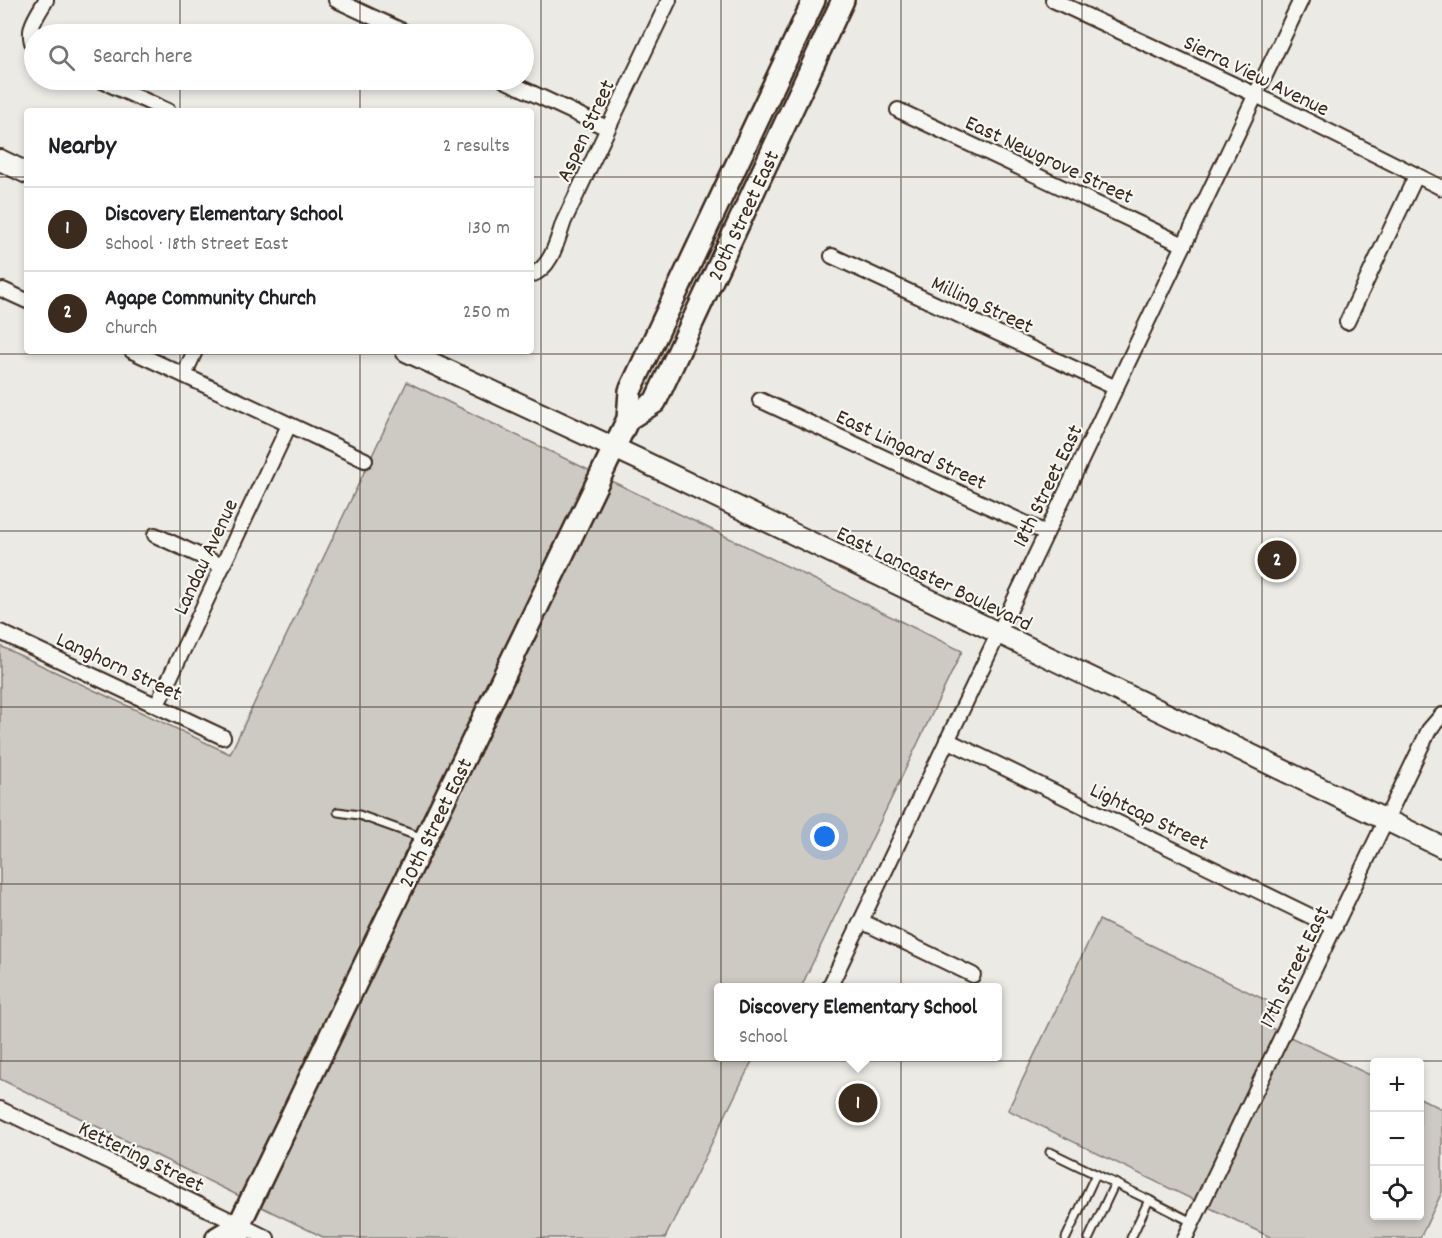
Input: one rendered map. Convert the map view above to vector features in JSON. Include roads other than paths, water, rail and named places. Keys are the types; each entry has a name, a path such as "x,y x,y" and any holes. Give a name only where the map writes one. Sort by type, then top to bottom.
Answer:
{"main road":[{"name":"20th Street East","path":"239,1231 628,419 630,391 814,0"},
{"name":"20th Street East","path":"628,419 655,402 843,0"},
{"path":"0,160 24,172"},
{"name":"East Lancaster Boulevard","path":"412,354 614,448 1442,847"},
{"path":"217,1238 239,1231"}],"street":[{"path":"32,24 46,0"},
{"path":"336,0 388,24"},
{"name":"Aspen Street","path":"534,273 550,259 564,221 669,0"},
{"name":"Sierra View Avenue","path":"1053,0 1256,95 1442,188"},
{"name":"18th Street East","path":"831,983 1300,0"},
{"path":"122,90 161,108"},
{"path":"526,90 608,128"},
{"name":"East Newgrove Street","path":"898,110 1184,245"},
{"path":"1347,322 1416,176"},
{"name":"Milling Street","path":"832,256 1116,388"},
{"path":"3,290 24,300"},
{"path":"138,354 364,460"},
{"path":"184,375 194,354"},
{"name":"East Lingard Street","path":"760,400 1046,533"},
{"name":"Landau Avenue","path":"157,705 289,425"},
{"path":"155,535 222,566"},
{"name":"Langhorn Street","path":"0,632 222,737"},
{"name":"17th Street East","path":"1185,1238 1429,730 1442,715"},
{"name":"Lightcap Street","path":"947,740 1335,928"},
{"path":"861,921 973,975"},
{"name":"Kettering Street","path":"0,1110 239,1231 267,1238"}],"lane":[{"path":"339,812 359,815 425,839"},
{"path":"1050,1152 1192,1222"},
{"path":"1065,1238 1095,1174"},
{"path":"1089,1238 1115,1184"},
{"path":"1131,1238 1149,1200"}],"place":[{"name":"Agape Community Church","path":"1277,560"},
{"name":"Discovery Elementary School","path":"858,1103"}]}
